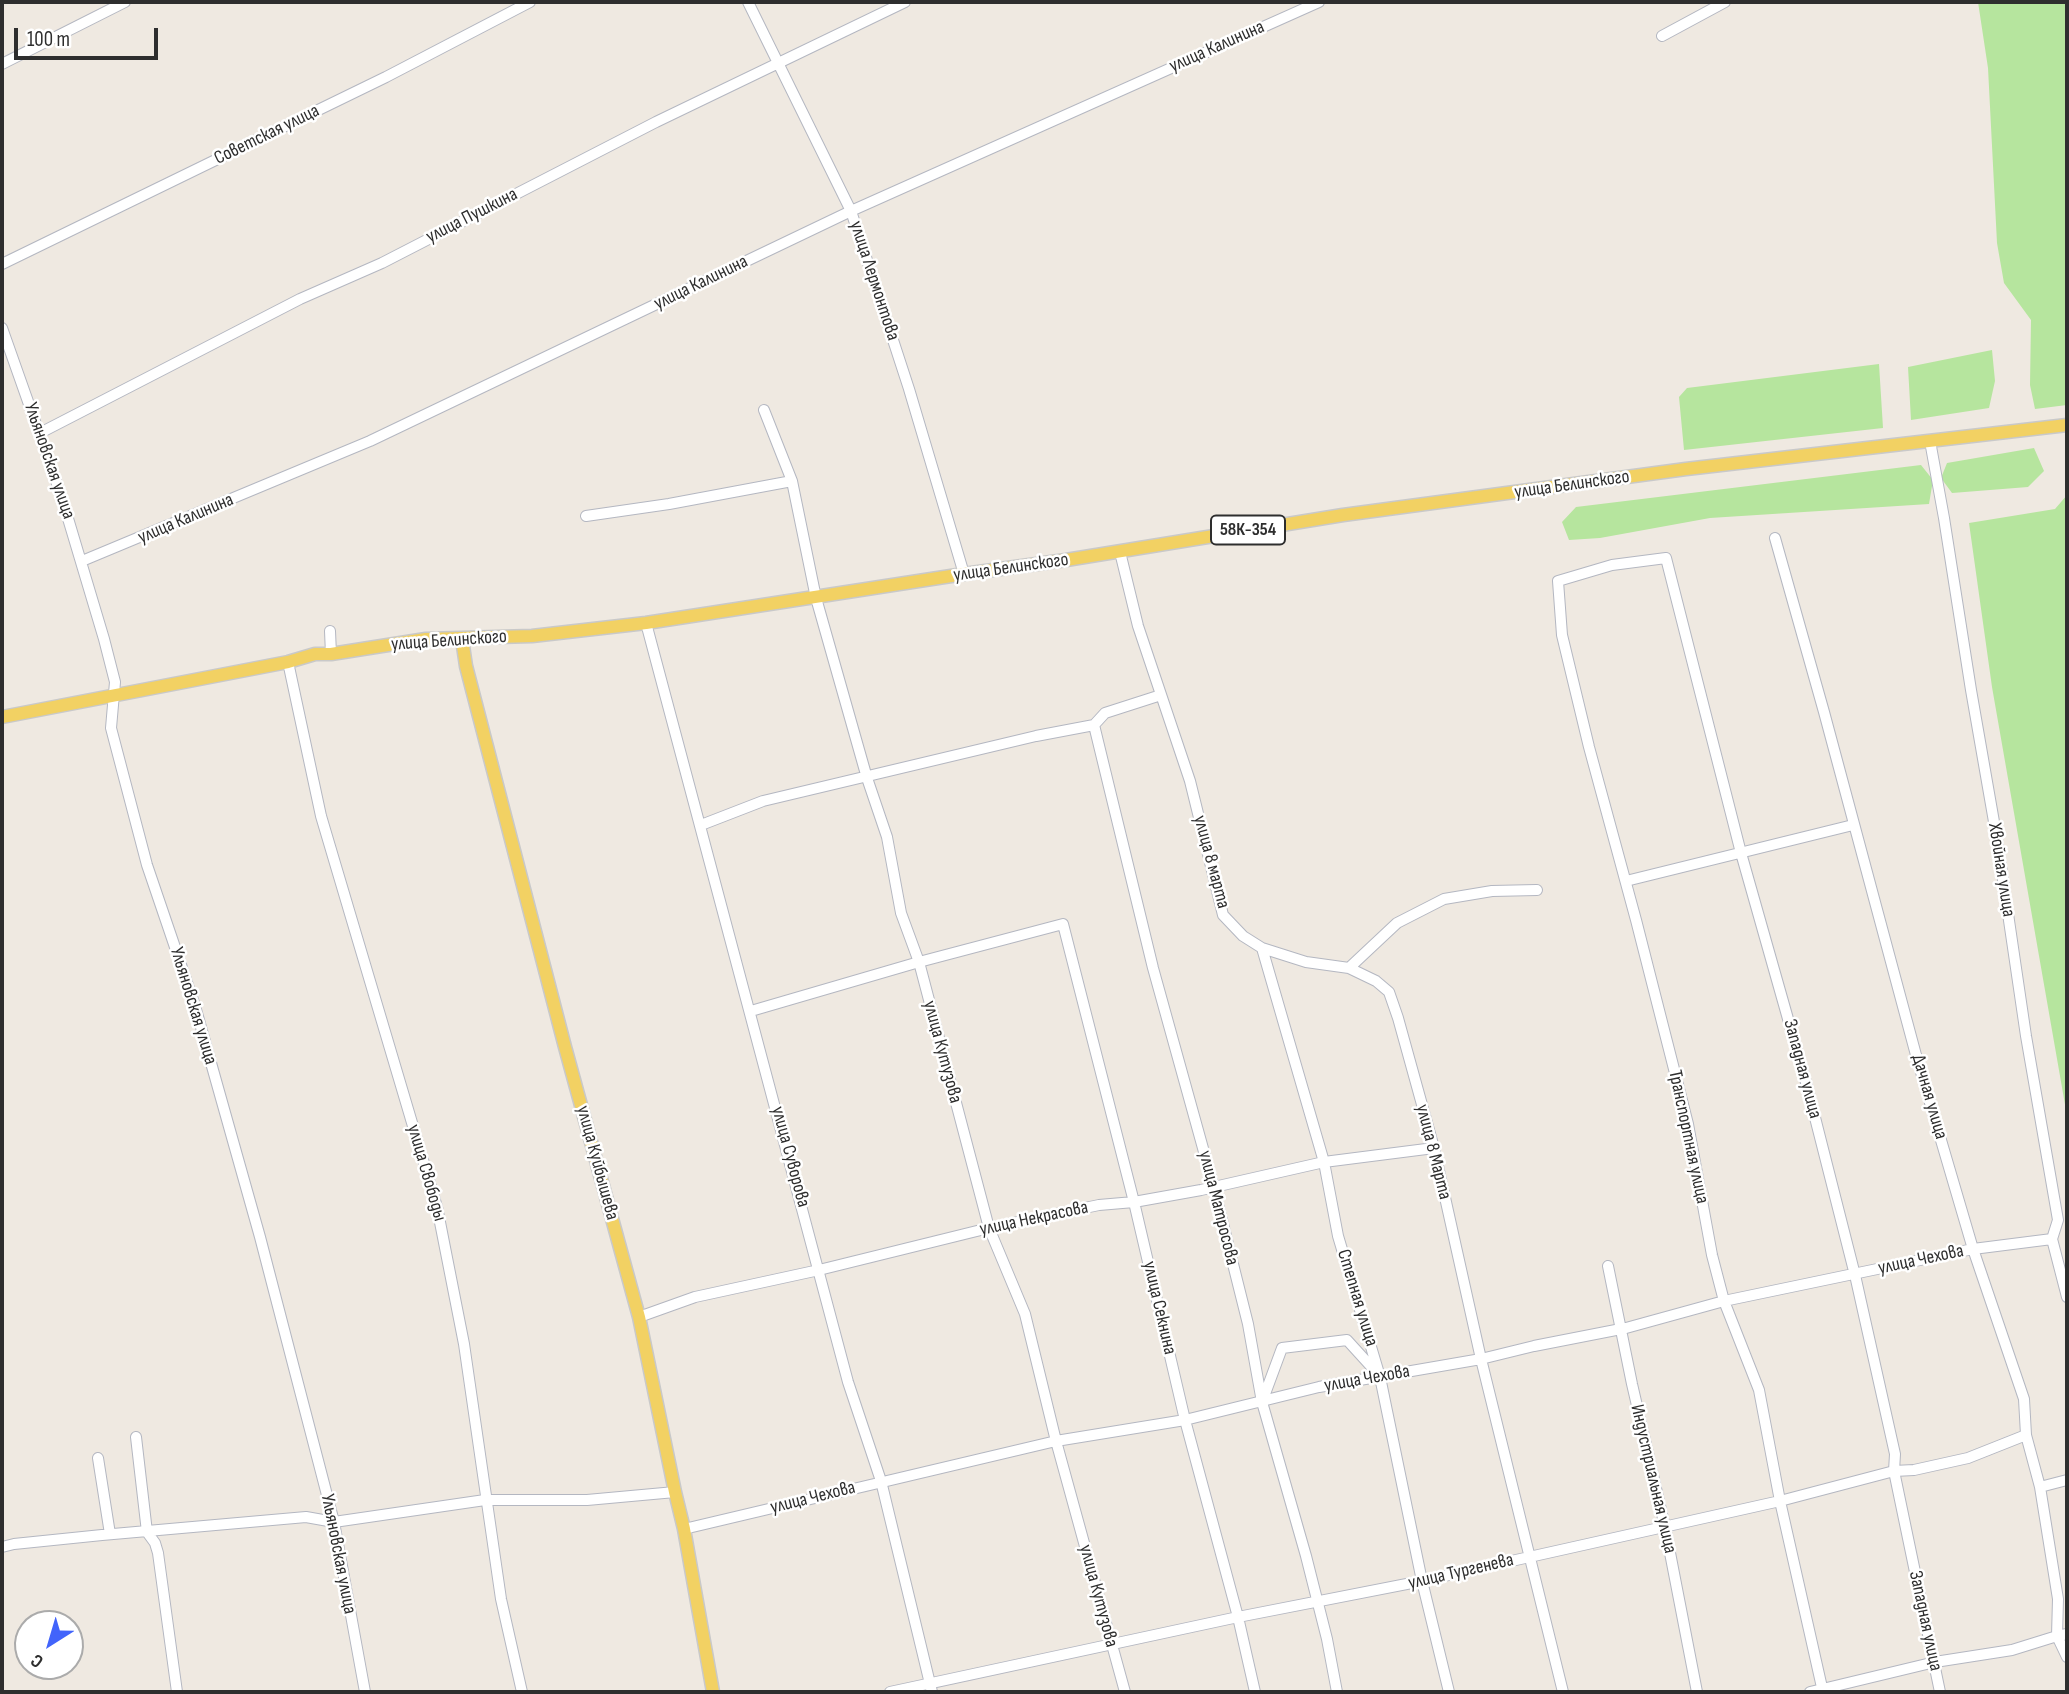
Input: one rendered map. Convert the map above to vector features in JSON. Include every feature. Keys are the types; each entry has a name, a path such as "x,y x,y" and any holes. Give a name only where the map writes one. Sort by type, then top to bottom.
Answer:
{"main road":[{"name":"улица Белинского","path":"2,717 288,662 315,654 331,654 426,639 533,636 646,623 1121,552 1343,515 1672,471 2067,425"},
{"name":"улица Куйбышева","path":"462,639 466,666 565,1046 639,1317 684,1529 713,1692"}],"street":[{"path":"2,64 125,2"},
{"name":"Советская улица","path":"2,264 386,77 530,2"},
{"name":"улица Лермонтова","path":"748,2 851,211 909,389 964,574"},
{"name":"улица Пушкина","path":"40,433 300,299 382,263 656,122 905,2"},
{"name":"улица Калинина","path":"82,561 370,441 851,211 1319,2"},
{"path":"1662,36 1725,2"},
{"name":"Ульяновская улица","path":"2,328 82,561 115,682 111,728 144,853 195,1006 260,1237 334,1522 365,1692"},
{"name":"улица Кутузова","path":"764,410 792,481 816,598 867,778 887,836 901,913 919,962 989,1228 1025,1314 1056,1441 1125,1692"},
{"name":"Хвойная улица","path":"1930,441 2058,1220 2052,1239 2067,1297"},
{"path":"586,516 792,481"},
{"name":"Дачная улица","path":"1776,538 1916,1055 1973,1249 2024,1399 2026,1435 2039,1487 2067,1657"},
{"name":"улица 8 марта","path":"1121,552 1138,626 1190,781 1223,915 1243,936 1262,948 1306,962 1349,968"},
{"name":"Западная улица","path":"1558,581 1612,565 1666,558 1741,853 1807,1086 1854,1275 1895,1454 1894,1471 1940,1692"},
{"name":"Транспортная улица","path":"1558,581 1562,635 1688,1124 1712,1255 1724,1301 1759,1390 1780,1501 1822,1691"},
{"name":"улица Суворова","path":"646,623 848,1382 881,1481 931,1688"},
{"path":"330,631 331,654"},
{"name":"улица Свободы","path":"288,662 321,816 437,1207 464,1344 501,1599 522,1692"},
{"path":"701,825 763,801 1094,724 1105,713 1161,695"},
{"name":"улица Матросова","path":"1094,724 1153,968 1214,1188 1248,1324 1262,1402 1318,1602 1337,1692"},
{"path":"1626,881 1853,825"},
{"path":"1349,968 1397,923 1444,899 1492,891 1537,890"},
{"name":"улица Секнина","path":"919,962 1063,924 1255,1692"},
{"name":"Степная улица","path":"1262,948 1324,1162 1338,1236 1380,1377 1422,1581 1449,1692"},
{"path":"751,1011 919,962"},
{"name":"улица 8 Марта","path":"1349,968 1376,981 1389,992 1433,1148 1481,1359"},
{"name":"улица Некрасова","path":"639,1317 695,1297 989,1228 1099,1205 1134,1202 1214,1188 1324,1162 1433,1148"},
{"name":"улица Чехова","path":"684,1529 1056,1441 1185,1420 1319,1387 1481,1359 1621,1330 1724,1301 1973,1249 2052,1239"},
{"name":"Индустриальная улица","path":"1608,1266 1665,1527 1697,1692"},
{"path":"1262,1402 1282,1348 1347,1340 1380,1377"},
{"path":"1481,1359 1563,1692"},
{"name":"улица Тургенева","path":"890,1692 931,1688 1238,1616 1422,1581 1780,1501 1894,1471 1914,1470 1968,1458 2026,1435"},
{"path":"136,1437 147,1532 158,1553 177,1692"},
{"path":"98,1458 110,1534"},
{"path":"2039,1487 2067,1480"},
{"path":"2,1547 110,1534 306,1517 334,1522 485,1500 587,1500 675,1492"},
{"path":"1810,1692 1935,1662 2012,1650 2062,1635"}],"green space":[{"path":"1978,2 2067,2 2067,405 2035,409 2030,385 2031,320 2004,283 1997,243 1988,68"},
{"path":"1992,350 1995,381 1989,408 1911,420 1908,367"},
{"path":"1879,364 1883,428 1684,450 1679,397 1687,388"},
{"path":"2034,448 2044,471 2028,487 1952,493 1941,478 1947,463"},
{"path":"1921,465 1933,480 1929,504 1710,518 1600,538 1569,540 1562,522 1576,507"},
{"path":"2067,495 2067,1116 1992,687 1969,523 2055,509"}]}
